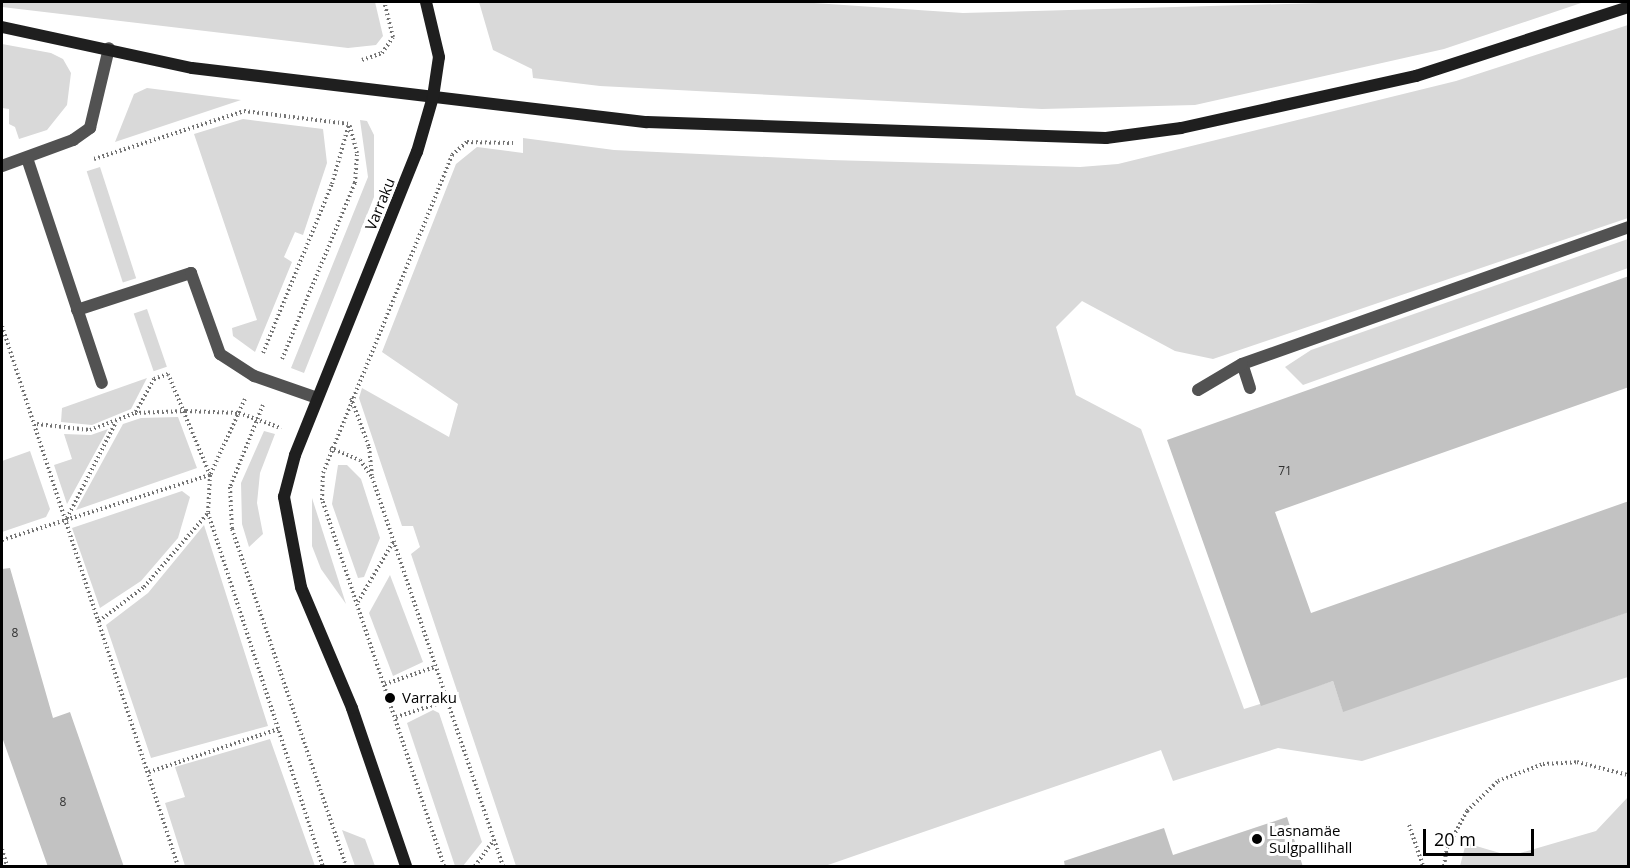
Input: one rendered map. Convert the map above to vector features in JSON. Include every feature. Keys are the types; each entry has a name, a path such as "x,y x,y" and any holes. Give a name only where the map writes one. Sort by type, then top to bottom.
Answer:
{"street":[{"name":"Varraku","path":"406,867 352,708 292,556 284,497 302,436 417,152 433,98 439,57 433,23 426,2"},
{"path":"2,27 109,48 192,68 647,122 1106,138 1181,128 1416,76 1629,7"},
{"path":"2,166 27,158 90,128 109,48"},
{"path":"27,158 102,383"},
{"path":"1198,390 1242,364 1629,227"},
{"path":"77,310 191,273 220,354 254,376 317,398"},
{"path":"1242,364 1250,388"}],"path":[{"path":"362,60 382,52 393,37 384,2"},
{"path":"88,160 244,111 349,124"},
{"path":"444,867 322,500 330,448 452,155 467,142 513,143"},
{"path":"2,326 37,424 178,867"},
{"path":"2,540 210,475 168,374 154,379 135,413"},
{"path":"351,398 369,447 372,477 393,542 503,867"},
{"path":"37,424 90,430 135,413 239,413 360,460 372,477"},
{"path":"67,519 116,422"},
{"path":"99,621 144,587 208,513"},
{"path":"357,603 393,542"},
{"path":"385,684 435,667"},
{"path":"396,717 446,701"},
{"path":"149,772 278,729"},
{"path":"1444,867 1447,848 1467,811 1498,781 1543,764 1577,762 1629,775"},
{"path":"1409,825 1423,867"},
{"path":"475,867 494,840"},
{"path":"2,849 7,867"}],"shaded area":[{"path":"2,2 375,2 383,36 376,45 348,48 2,7"},
{"path":"479,2 799,2 963,13 1355,2 1584,2 1444,49 1195,105 1042,109 600,86 533,78 532,69 493,50"},
{"path":"1628,25 1628,218 1213,359 1175,351 1082,301 1056,327 1076,395 1141,429 1244,709 1333,681 1343,711 1628,612 1628,677 1362,761 1278,748 1173,781 1161,750 825,866 516,866 411,554 420,547 413,526 402,526 359,398 362,388 449,437 458,404 382,352 456,164 477,147 523,153 523,138 614,150 830,160 1080,167 1118,164 1456,81"},
{"path":"2,44 51,53 63,59 71,73 67,105 47,130 19,139 15,127 9,124 9,109 2,108"},
{"path":"147,88 241,100 115,142 134,94"},
{"path":"243,119 323,129 327,163 303,235 295,232 284,257 292,262 255,352 233,336 232,328 257,320 194,134"},
{"path":"360,120 367,121 374,135 374,197 304,373 291,368 368,177"},
{"path":"100,167 136,278 123,283 87,171"},
{"path":"1628,239 1628,268 1303,385 1285,367 1311,350"},
{"path":"147,309 167,367 154,371 134,314"},
{"path":"147,378 131,409 92,425 61,422 62,408"},
{"path":"178,417 197,468 76,510 123,424 141,418"},
{"path":"108,429 67,504 54,465 72,459 64,434 91,435"},
{"path":"264,431 275,434 260,473 257,503 263,534 249,547 242,524 241,483"},
{"path":"30,451 50,509 46,517 2,532 2,461"},
{"path":"338,465 347,465 361,479 380,538 364,577 358,578 332,504"},
{"path":"182,491 190,497 178,538 141,581 100,608 72,528"},
{"path":"312,498 346,604 321,569 312,546"},
{"path":"204,525 268,726 151,758 106,625 148,593"},
{"path":"390,575 423,662 393,676 369,613"},
{"path":"433,710 439,713 482,842 463,866 455,866 407,723"},
{"path":"270,739 315,866 185,866 165,803 185,797 175,767"},
{"path":"1628,797 1628,866 1460,866 1466,843 1510,856 1596,831"},
{"path":"342,830 365,839 375,866 355,866"}],"building":[{"path":"1629,276 1629,387 1275,512 1311,613 1629,501 1629,612 1343,712 1333,681 1261,706 1167,440"},
{"path":"10,568 53,718 70,712 124,867 48,867 2,737 2,569"},
{"name":"Lasnamäe Sulgpallihall","path":"1287,817 1303,867 1065,867 1064,861 1164,828 1173,855"}],"place":[{"name":"Varraku","path":"390,698"},
{"name":"Lasnamäe Sulgpallihall","path":"1257,839"}]}
